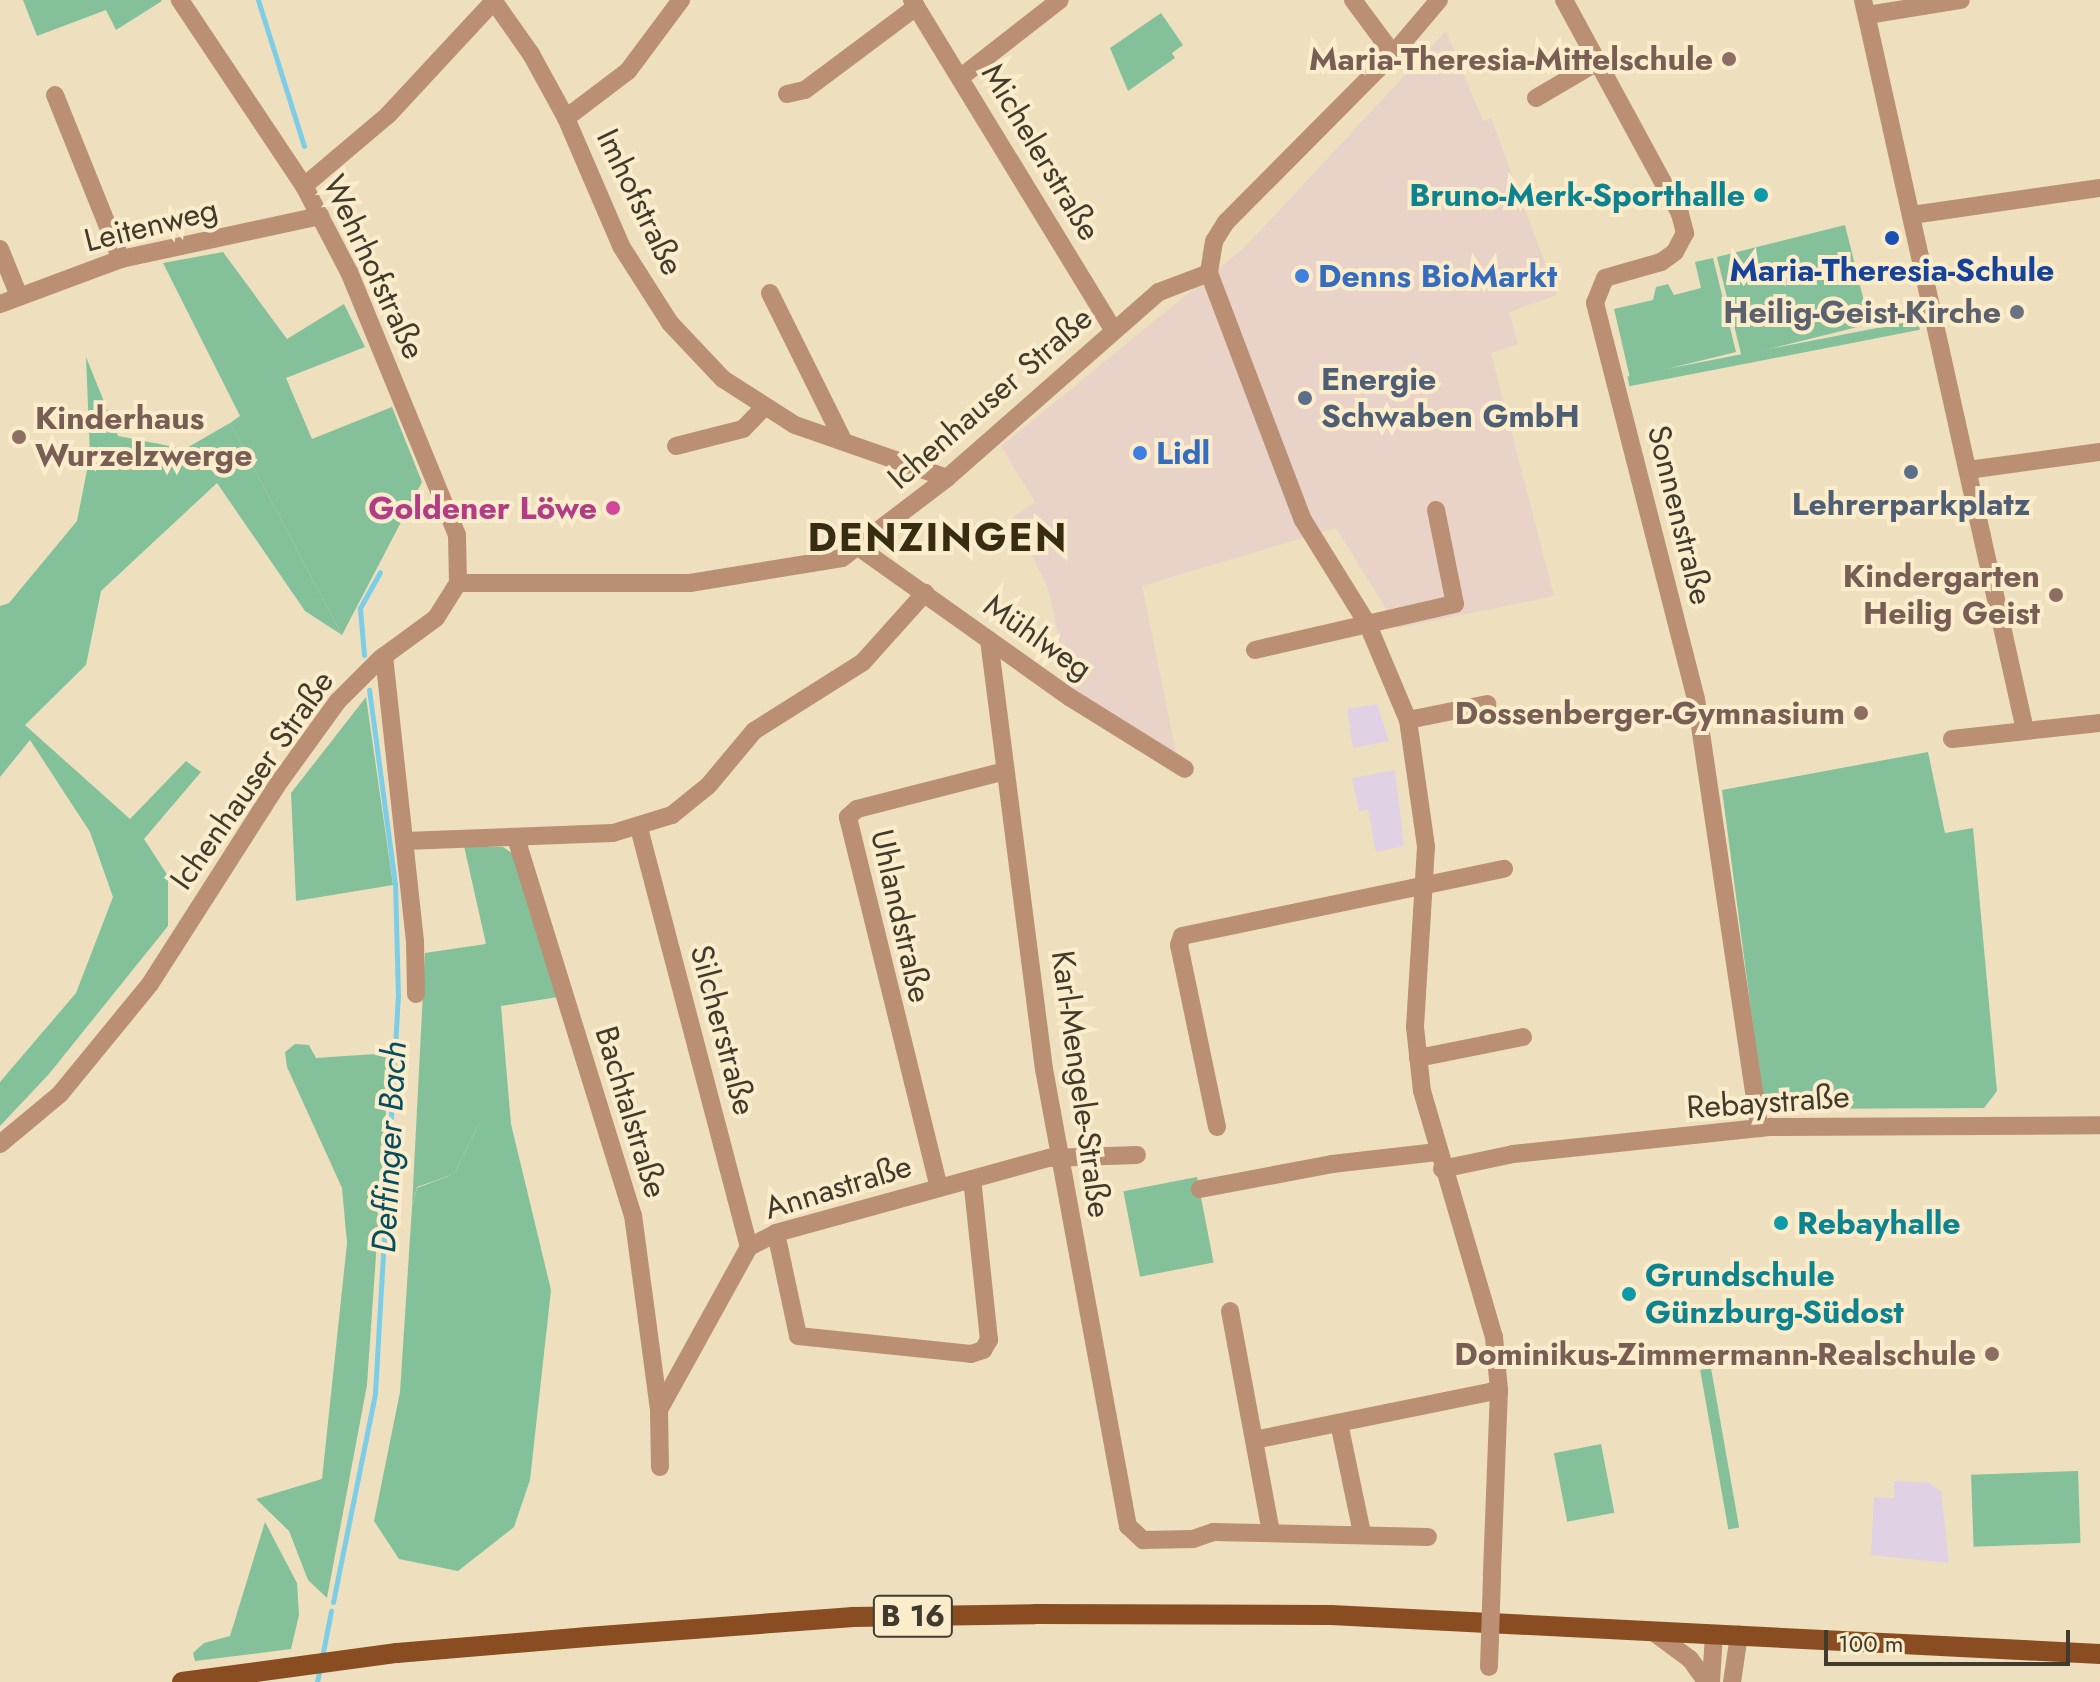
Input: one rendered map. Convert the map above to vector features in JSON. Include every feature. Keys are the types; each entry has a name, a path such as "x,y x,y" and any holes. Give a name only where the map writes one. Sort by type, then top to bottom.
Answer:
{"main road":[{"name":"B 16","path":"182,1682 397,1653 853,1617 1331,1615 2100,1654"}],"street":[{"name":"Wehrhofstraße","path":"180,0 304,186 376,333 453,524 462,559 458,583"},
{"path":"566,118 628,71 681,0"},
{"path":"961,77 1060,0"},
{"path":"1353,0 1393,54"},
{"path":"1439,0 1393,54 1226,222 1214,241 1209,273 1303,520 1368,625 1408,720 1423,810 1425,883 1418,1058 1440,1161 1485,1298 1499,1390 1489,1674"},
{"name":"Sonnenstraße","path":"1564,0 1680,214 1685,233 1675,252 1661,262 1605,278 1595,303 1696,699 1759,1128"},
{"path":"1961,0 1865,8 2025,730"},
{"path":"304,186 388,115 493,1"},
{"name":"Imhofstraße","path":"493,1 531,54 566,118 621,246 670,323 723,379 763,408 947,478"},
{"name":"Michelerstraße","path":"787,94 805,90 914,4 1113,329"},
{"path":"1536,98 1599,61"},
{"path":"55,95 121,259"},
{"path":"1912,215 2100,188"},
{"name":"Leitenweg","path":"0,304 121,259 320,216"},
{"path":"0,249 19,296"},
{"name":"Ichenhauser Straße","path":"0,1144 60,1094 150,984 295,759 357,681 436,618 458,583 690,583 823,563 861,549 1159,292 1209,273"},
{"path":"770,293 843,440"},
{"path":"676,446 743,429 763,408"},
{"path":"1968,470 2100,452"},
{"path":"1255,650 1455,604 1436,510"},
{"name":"Mühlweg","path":"861,549 989,640 1185,769"},
{"path":"405,841 516,838 639,828 691,802 754,731 863,662 925,593"},
{"name":"Karl-Mengele-Straße","path":"989,640 1059,1158 1132,1534 1143,1540 1193,1539 1213,1532 1271,1532"},
{"path":"382,658 405,841 416,994"},
{"path":"1408,720 1487,704"},
{"path":"1952,739 2100,723"},
{"name":"Uhlandstraße","path":"939,1188 848,817 857,809 1005,771"},
{"name":"Silcherstraße","path":"639,828 749,1247"},
{"name":"Bachtalstraße","path":"516,838 633,1215 659,1410"},
{"path":"1217,1127 1179,945 1182,936 1504,869"},
{"path":"1418,1058 1523,1037"},
{"name":"Rebaystraße","path":"1200,1189 1332,1164 1440,1161 1759,1128 2100,1125"},
{"name":"Annastraße","path":"660,1467 659,1410 749,1247 776,1233 1059,1158 1137,1155"},
{"path":"776,1233 798,1336 971,1354 983,1350 989,1340 972,1179"},
{"path":"1230,1311 1271,1532 1428,1537"},
{"path":"1254,1440 1499,1390"},
{"path":"1339,1423 1362,1533"},
{"path":"1652,1631 1690,1659 1709,1682"},
{"path":"1709,1682 1714,1634"},
{"path":"1732,1682 1739,1635"}],"shaded area":[{"path":"1446,31 1483,121 1491,118 1557,295 1509,312 1518,344 1491,353 1554,596 1398,628 1336,528 1142,586 1177,757 1069,688 1048,588 1013,517 1035,502 1001,446 1245,247"},
{"path":"1377,704 1389,741 1353,748 1347,709"},
{"path":"1395,770 1404,846 1376,852 1368,810 1359,811 1352,778"},
{"path":"1894,1481 1930,1483 1941,1491 1949,1563 1871,1555 1874,1497 1894,1498"}],"green space":[{"path":"23,0 162,1 116,30 106,10 37,36"},
{"path":"1161,13 1183,45 1172,53 1175,58 1128,91 1110,48"},
{"path":"1845,225 1870,324 1742,356 1717,257"},
{"path":"223,252 287,339 344,304 365,347 286,378 312,439 392,407 422,482 342,635 230,423 240,416 163,263"},
{"path":"1713,258 1736,352 1630,378 1614,309 1653,300 1656,287 1668,284 1674,295 1701,288 1695,262"},
{"path":"1918,320 1920,330 1629,386 1627,376"},
{"path":"86,357 118,436 185,449 230,423 342,635 305,611 217,483 101,591 86,665 25,725 130,819 186,761 201,772 144,839 168,876 168,926 49,1074 0,1126 0,1082 76,993 113,897 90,832 30,740 0,777 0,606 9,603 77,521 90,455"},
{"path":"366,697 393,885 296,901 291,793"},
{"path":"1928,752 1945,833 1973,828 1997,1091 1984,1108 1764,1109 1722,790"},
{"path":"464,846 503,847 512,853 558,997 501,1006 511,1124 479,1124 454,1174 417,1187 412,1207 425,953 486,944"},
{"path":"295,1044 309,1045 316,1058 390,1053 367,1385 327,1598 308,1580 289,1531 256,1499 322,1479 347,1243 342,1188 287,1067 285,1052"},
{"path":"479,1124 511,1124 551,1290 530,1480 514,1527 458,1571 399,1559 374,1521 400,1392 412,1207 417,1188 454,1174"},
{"path":"1197,1177 1214,1262 1140,1277 1123,1191"},
{"path":"1711,1368 1739,1528 1728,1529 1700,1370"},
{"path":"1601,1444 1614,1513 1567,1522 1554,1453"},
{"path":"2078,1471 2081,1543 1974,1547 1971,1475"},
{"path":"265,1522 297,1583 299,1615 291,1649 195,1661 193,1653 204,1643 230,1636"}],"waterway":[{"name":"Deffinger Bach","path":"258,0 304,146"},
{"name":"Deffinger Bach","path":"364,655 360,608 380,572"},
{"name":"Deffinger Bach","path":"333,1602 375,1393 398,997 395,884 369,690"},
{"name":"Deffinger Bach","path":"322,1657 331,1611"},
{"name":"Deffinger Bach","path":"317,1682 320,1667"}],"place":[{"name":"Maria-Theresia-Mittelschule","path":"1729,59"},
{"name":"Bruno-Merk-Sporthalle","path":"1761,195"},
{"name":"Maria-Theresia-Schule","path":"1892,238"},
{"name":"Denns BioMarkt","path":"1302,276"},
{"name":"Heilig-Geist-Kirche","path":"2017,312"},
{"name":"Energie Schwaben GmbH","path":"1305,398"},
{"name":"Kinderhaus Wurzelzwerge","path":"19,437"},
{"name":"Lidl","path":"1140,453"},
{"name":"Lehrerparkplatz","path":"1911,472"},
{"name":"Goldener Löwe","path":"613,508"},
{"name":"Kindergarten Heilig Geist","path":"2056,595"},
{"name":"Dossenberger-Gymnasium","path":"1861,713"},
{"name":"Rebayhalle","path":"1781,1223"},
{"name":"Grundschule Günzburg-Südost","path":"1629,1294"},
{"name":"Dominikus-Zimmermann-Realschule","path":"1992,1354"}],"district":[{"name":"DENZINGEN","path":"938,537"}]}
